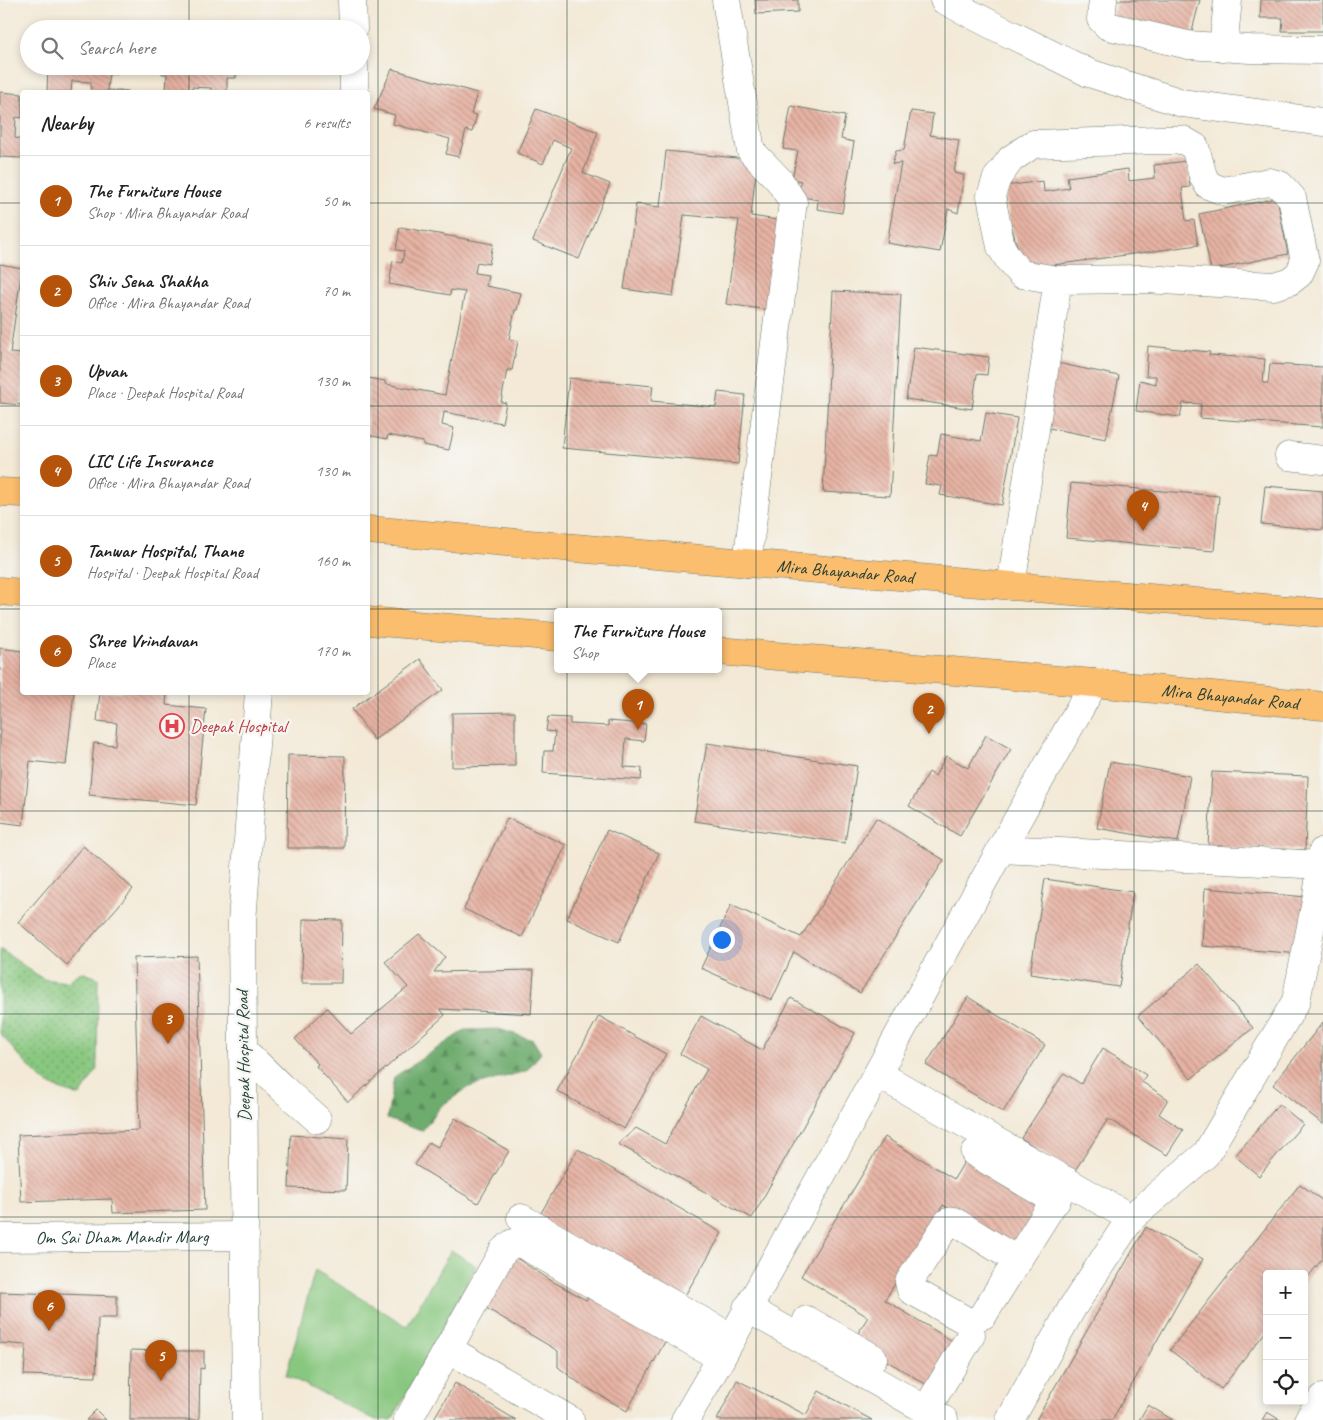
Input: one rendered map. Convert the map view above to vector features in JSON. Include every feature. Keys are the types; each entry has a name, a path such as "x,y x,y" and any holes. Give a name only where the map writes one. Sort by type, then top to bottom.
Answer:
{"main road":[{"path":"0,492 20,493"},
{"name":"Mira Bhayandar Road","path":"370,530 1323,613"},
{"path":"0,591 20,593"},
{"path":"370,621 554,637"},
{"name":"Mira Bhayandar Road","path":"722,651 1094,683 1323,706"}],"street":[{"path":"352,0 353,20"},
{"path":"726,0 751,151 780,180 793,202 747,563"},
{"path":"944,0 1089,73 1182,103 1323,122"},
{"path":"1103,0 1101,19 1108,26 1188,45 1223,48 1323,50"},
{"path":"1223,48 1228,0"},
{"path":"354,75 354,90"},
{"path":"1183,140 1195,147 1202,176 1208,185 1223,192 1269,182 1280,185 1292,198 1305,261 1299,274 1290,281 1274,286 1144,278 1058,280 1021,274 1011,263 1001,247 991,196 997,178 1011,159 1032,144 1183,140"},
{"path":"1012,586 1058,280"},
{"path":"1289,456 1323,460"},
{"path":"685,1420 1094,683"},
{"name":"Deepak Hospital Road","path":"246,1420 242,922 260,695"},
{"path":"1001,849 1322,860 1317,896 1296,1001 1206,1154 1131,1218 1072,1308 1010,1420"},
{"path":"243,1050 317,1119"},
{"path":"878,1074 1062,1191"},
{"path":"975,1153 1062,1191 1131,1218"},
{"path":"984,1315 1062,1191"},
{"path":"521,1218 726,1348"},
{"path":"935,1408 971,1335 970,1326 965,1320 911,1290 909,1282 948,1222 954,1220 1018,1261"},
{"name":"Om Sai Dham Mandir Marg","path":"0,1238 245,1236"},
{"path":"408,1420 503,1252 513,1243 524,1245 726,1348"},
{"path":"747,1308 935,1408"},
{"path":"808,1320 935,1408"},
{"path":"448,1349 570,1420"},
{"path":"1308,1420 1323,1398"}],"green space":[{"path":"0,949 43,979 67,982 81,972 98,978 97,1070 80,1096 56,1088 42,1080 0,1033"},
{"path":"499,1029 533,1040 541,1053 526,1071 469,1087 441,1106 422,1131 387,1119 394,1077 465,1030"},
{"path":"451,1250 476,1266 392,1420 376,1420 286,1375 315,1270 407,1326"}],"building":[{"path":"755,0 798,0 798,12 756,14"},
{"path":"1117,0 1200,0 1190,38 1112,17"},
{"path":"1261,0 1323,0 1323,31 1282,31 1283,18 1260,18"},
{"path":"392,69 477,93 471,114 477,115 472,132 466,130 459,157 446,154 450,139 393,124 395,115 374,109"},
{"path":"48,75 109,75 107,90 91,90 91,82 72,81 71,90 47,90"},
{"path":"167,75 236,75 236,78 227,78 227,90 192,87 192,90 166,90"},
{"path":"0,92 20,94 20,118 16,117 15,138 20,139 20,158 0,157"},
{"path":"791,106 845,116 841,139 854,142 842,213 817,209 818,200 798,196 801,181 792,179 798,151 783,149"},
{"path":"536,109 598,132 583,173 610,184 579,259 533,241 571,148 553,140 543,164 517,153"},
{"path":"911,111 933,114 930,135 959,140 954,173 964,175 958,213 948,209 940,252 887,243 901,163 892,164 896,151 904,150"},
{"path":"666,151 757,160 751,216 784,221 769,310 726,304 739,220 684,215 673,296 624,289 636,204 660,207"},
{"path":"1187,161 1190,187 1182,188 1186,221 1194,220 1198,245 1024,269 1009,218 1004,186 1043,181 1044,192 1069,188 1067,177 1128,169 1129,181 1155,178 1154,165"},
{"path":"1277,198 1288,254 1211,270 1199,214"},
{"path":"400,227 493,244 489,264 477,262 475,273 488,275 486,286 521,293 517,310 515,310 509,339 518,341 512,370 507,370 501,402 506,403 502,423 444,412 442,425 454,428 449,450 423,445 423,442 388,435 387,439 370,435 370,378 385,381 385,384 445,395 465,292 451,290 450,295 389,284 393,261 402,263 404,251 396,250"},
{"path":"0,264 20,268 20,282 10,353 20,354 20,405 0,403"},
{"path":"833,291 901,294 890,496 823,492"},
{"path":"1148,346 1210,352 1209,355 1265,359 1263,383 1268,383 1270,364 1323,367 1323,427 1200,418 1201,404 1183,403 1180,417 1136,411 1140,380 1156,384 1156,376 1146,376"},
{"path":"914,347 989,357 987,375 977,374 972,409 906,399"},
{"path":"1057,363 1119,376 1106,439 1044,427"},
{"path":"569,378 653,386 651,401 716,407 718,392 745,395 738,464 562,448"},
{"path":"986,413 1017,418 1002,505 940,495 942,486 925,484 930,455 937,456 941,434 981,441"},
{"path":"1071,483 1219,496 1214,551 1066,538"},
{"path":"1265,486 1323,491 1323,530 1261,524"},
{"path":"0,648 20,651 20,695 74,695 66,765 30,761 23,825 0,822"},
{"path":"420,659 443,690 374,740 352,709"},
{"path":"100,695 167,695 166,705 206,709 196,805 89,795 94,743 115,745 117,723 97,721"},
{"path":"515,712 515,766 452,767 452,713"},
{"path":"548,717 570,718 570,724 608,726 608,721 646,724 644,741 626,739 624,767 642,768 641,780 543,773 544,751 553,751 555,732 546,731"},
{"path":"986,735 1011,749 960,836 909,806 929,772 935,776 946,756 968,768"},
{"path":"707,743 857,766 845,843 694,821"},
{"path":"288,755 345,756 344,848 287,848"},
{"path":"1110,762 1190,776 1178,842 1097,828"},
{"path":"1212,772 1308,776 1305,850 1208,847"},
{"path":"507,818 566,845 522,937 464,909"},
{"path":"876,818 944,860 860,993 794,952 772,1000 701,968 731,905 801,937"},
{"path":"607,830 659,853 619,942 567,919"},
{"path":"83,846 133,889 67,965 18,922"},
{"path":"1045,879 1133,892 1119,987 1030,974"},
{"path":"1205,888 1306,897 1301,954 1202,946"},
{"path":"303,919 342,920 341,983 302,983"},
{"path":"419,934 445,957 434,972 534,970 531,1014 440,1009 445,1015 348,1102 316,1066 318,1064 295,1039 327,1008 351,1034 408,987 385,962"},
{"path":"197,956 205,1210 113,1213 112,1199 21,1202 18,1135 139,1130 134,958"},
{"path":"1199,964 1253,1028 1191,1079 1138,1016"},
{"path":"968,997 1045,1045 1003,1112 926,1065"},
{"path":"791,998 855,1033 752,1218 618,1144 636,1128 665,1144 707,1069 680,1054 701,1016 762,1050"},
{"path":"599,1016 666,1054 624,1129 557,1091"},
{"path":"1323,1022 1323,1124 1273,1085"},
{"path":"1103,1048 1146,1075 1142,1082 1168,1099 1159,1114 1183,1130 1167,1155 1108,1119 1074,1172 1021,1138 1064,1073 1081,1084"},
{"path":"1279,1104 1303,1124 1259,1176 1235,1156"},
{"path":"455,1118 509,1151 478,1203 415,1165 429,1142 438,1147"},
{"path":"291,1135 348,1139 346,1190 289,1188"},
{"path":"885,1137 954,1179 967,1157 1048,1206 1020,1251 943,1205 885,1300 962,1347 936,1390 853,1341 868,1317 801,1276"},
{"path":"578,1149 722,1233 681,1302 538,1218"},
{"path":"1300,1184 1323,1201 1323,1258 1308,1277 1308,1270 1263,1270 1263,1335 1221,1389 1170,1350"},
{"path":"1146,1227 1203,1259 1112,1420 1036,1420"},
{"path":"513,1256 586,1300 596,1293 667,1338 627,1411 579,1383 558,1367 558,1351 486,1308"},
{"path":"0,1292 117,1296 117,1318 98,1318 96,1377 24,1375 26,1345 0,1343"},
{"path":"131,1350 160,1351 159,1363 176,1362 176,1351 204,1351 204,1369 200,1368 199,1420 130,1420"},
{"path":"737,1380 806,1415 819,1391 872,1420 717,1420"},
{"path":"455,1383 516,1420 433,1420"},
{"path":"1148,1405 1173,1420 1139,1420"},
{"path":"96,1410 106,1420 86,1420"},
{"path":"1267,1412 1280,1420 1262,1420"}],"place":[{"name":"LIC Life Insurance","path":"1143,531"},
{"name":"Deepak Hospital","path":"172,726"},
{"name":"The Furniture House","path":"638,730"},
{"name":"Shiv Sena Shakha","path":"929,734"},
{"name":"Upvan","path":"168,1044"},
{"name":"Shree Vrindavan","path":"49,1331"},
{"name":"Tanwar Hospital, Thane","path":"161,1381"}]}
